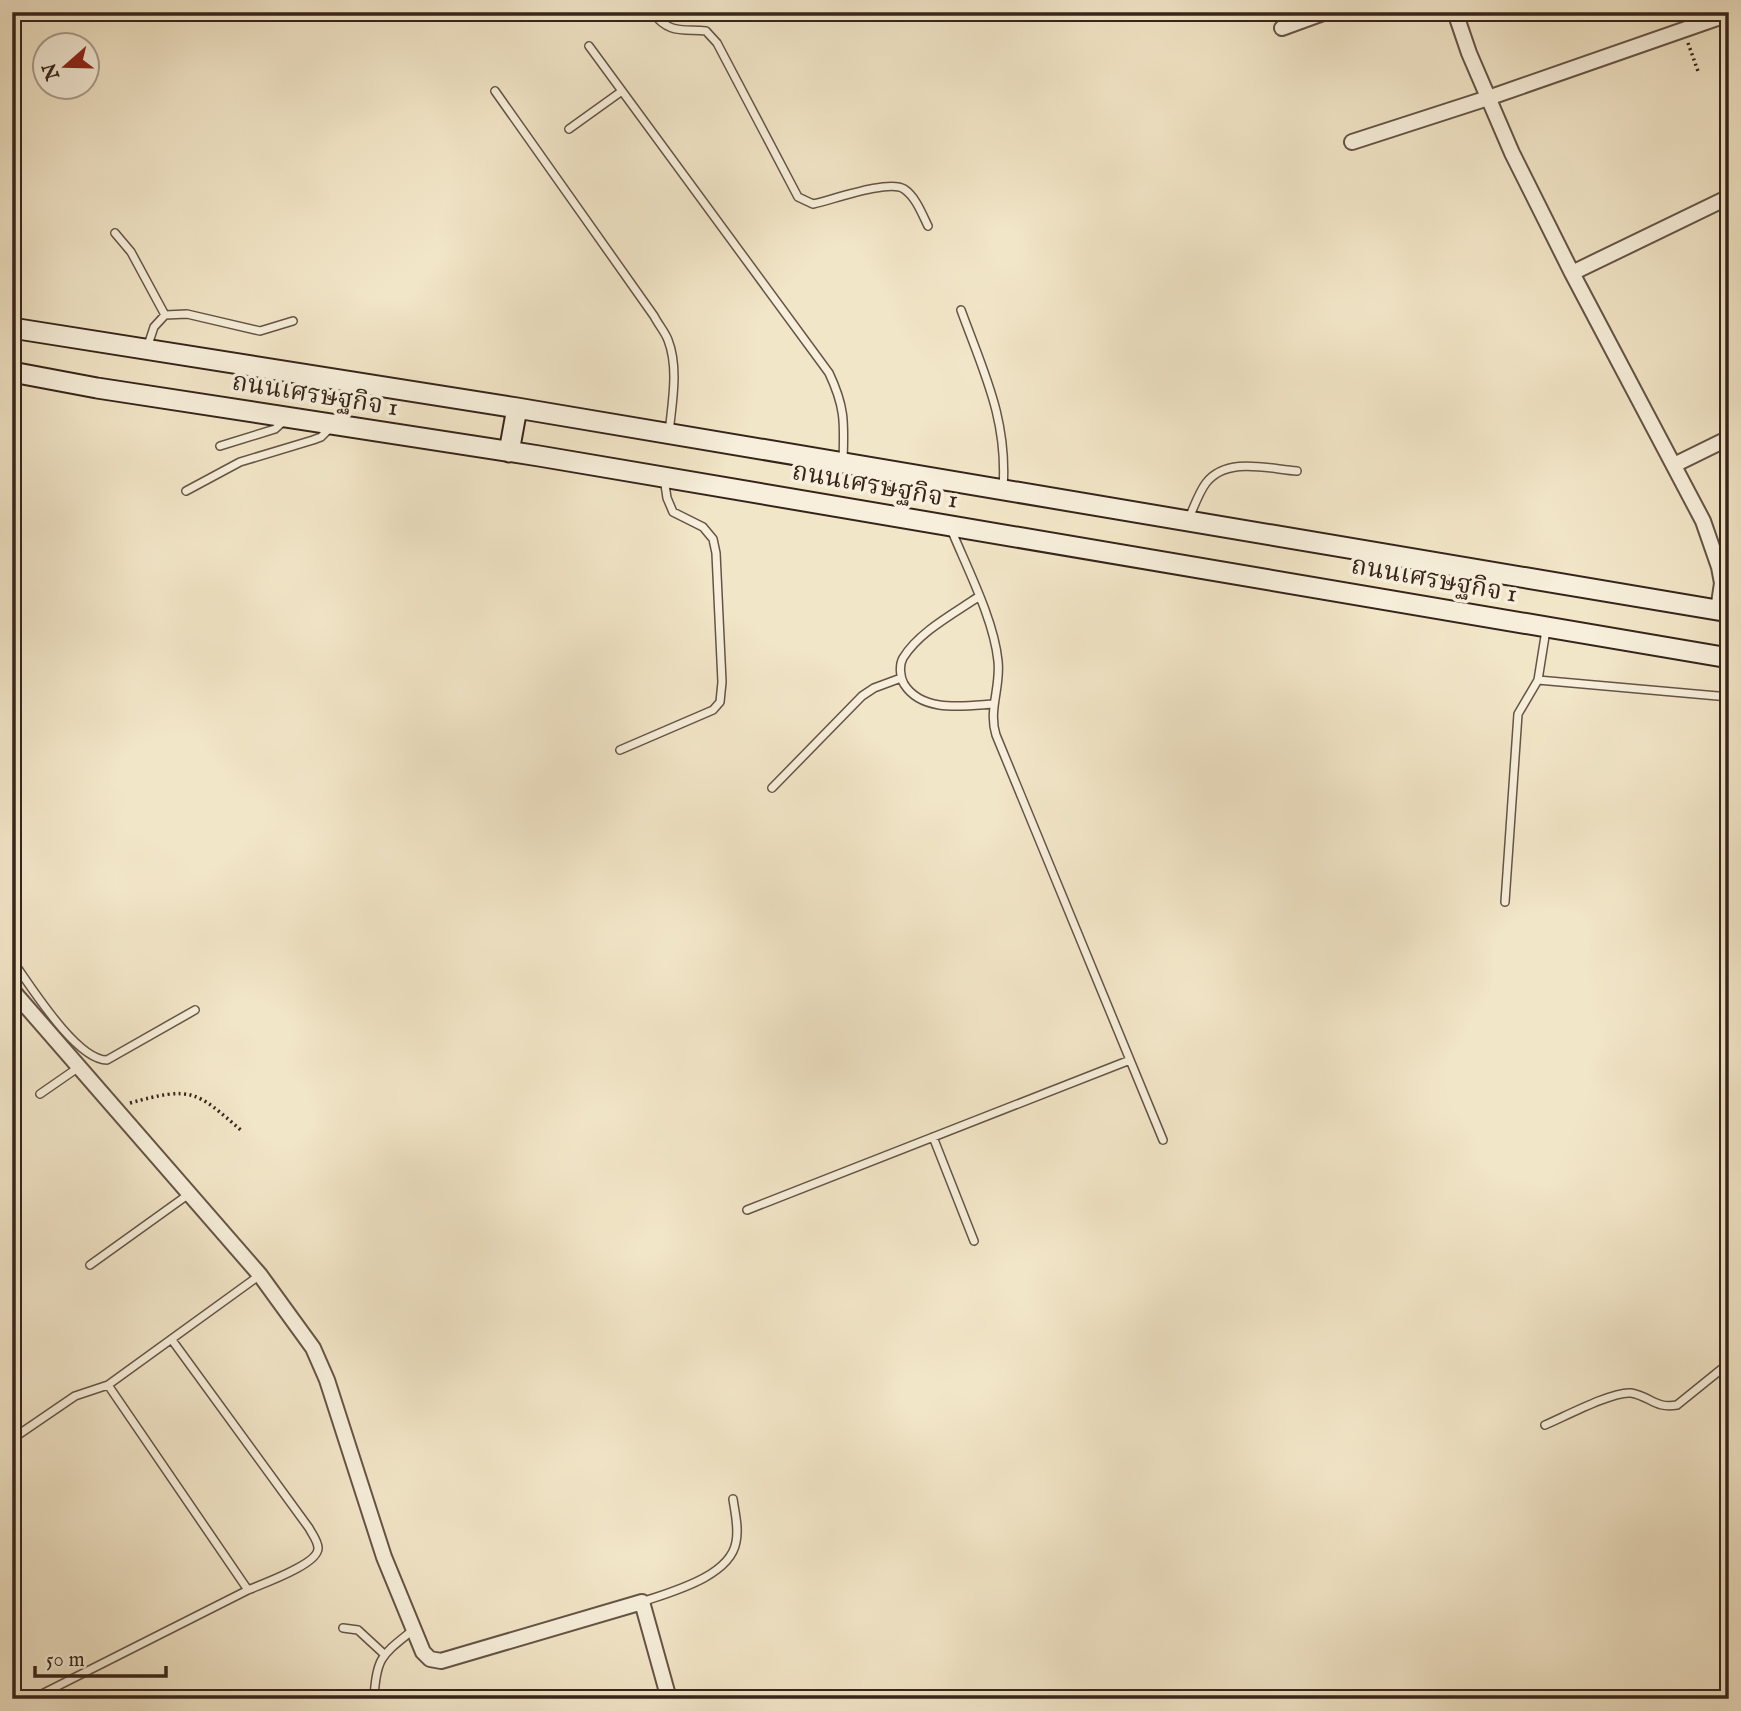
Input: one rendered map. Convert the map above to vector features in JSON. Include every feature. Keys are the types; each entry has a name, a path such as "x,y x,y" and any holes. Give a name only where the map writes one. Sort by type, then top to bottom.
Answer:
{"main road":[{"name":"ถนนเศรษฐกิจ 1","path":"12,328 669,433 1723,611"},
{"name":"ถนนเศรษฐกิจ 1","path":"12,372 97,388 663,477 1729,658"},
{"path":"509,452 517,408"}],"street":[{"path":"1282,28 1326,12"},
{"path":"1455,12 1469,54 1512,153 1703,521 1723,583 1723,611"},
{"path":"1352,142 1729,14"},
{"path":"1572,273 1729,197"},
{"path":"1674,465 1729,438"},
{"path":"12,990 260,1275 313,1348 327,1380 384,1557 423,1652 430,1659 441,1661 642,1602 669,1699"}],"lane":[{"path":"652,12 662,24 674,30 706,31 717,43 798,197 813,204 889,185 903,188 913,198 928,226"},
{"path":"589,46 829,373 845,413 843,463"},
{"path":"495,90 654,316 668,340 673,384 669,433"},
{"path":"569,129 622,91"},
{"path":"115,233 131,252 165,315"},
{"path":"961,310 998,412 1005,466 1003,490"},
{"path":"146,350 154,327 165,315 187,314 260,331 293,321"},
{"path":"220,446 275,429 287,417"},
{"path":"186,491 240,462 321,437 334,424"},
{"path":"1188,520 1207,482 1221,471 1239,466 1297,471"},
{"path":"620,750 713,710 720,702 722,682 718,579 713,539 703,527 673,512 663,477"},
{"path":"949,525 995,641 999,686 993,704 992,722 996,735 1163,1140"},
{"path":"978,597 910,649 901,661 901,678 910,694 922,700 948,706 993,704"},
{"path":"1505,902 1518,715 1538,680 1547,626"},
{"path":"772,789 862,696 874,688 901,678"},
{"path":"1538,680 1729,697"},
{"path":"12,960 58,1023 89,1055 98,1060 107,1059 195,1010"},
{"path":"747,1210 1130,1060"},
{"path":"40,1094 79,1067"},
{"path":"933,1137 974,1241"},
{"path":"90,1265 189,1194"},
{"path":"12,1439 75,1396 108,1385 260,1275"},
{"path":"32,1699 248,1590 307,1564 316,1557 318,1549 309,1528 172,1340"},
{"path":"1545,1425 1620,1393 1645,1397 1654,1404 1666,1407 1677,1405 1729,1363"},
{"path":"108,1385 248,1590"},
{"path":"642,1602 714,1572 727,1559 736,1546 737,1528 733,1499"},
{"path":"343,1628 358,1630 384,1654"},
{"path":"374,1699 375,1676 384,1654 413,1630"},
{"path":"186,1699 197,1694"}],"path":[{"path":"1683,30 1699,74"},
{"path":"114,1108 163,1094 190,1093 209,1102 243,1132"}]}
